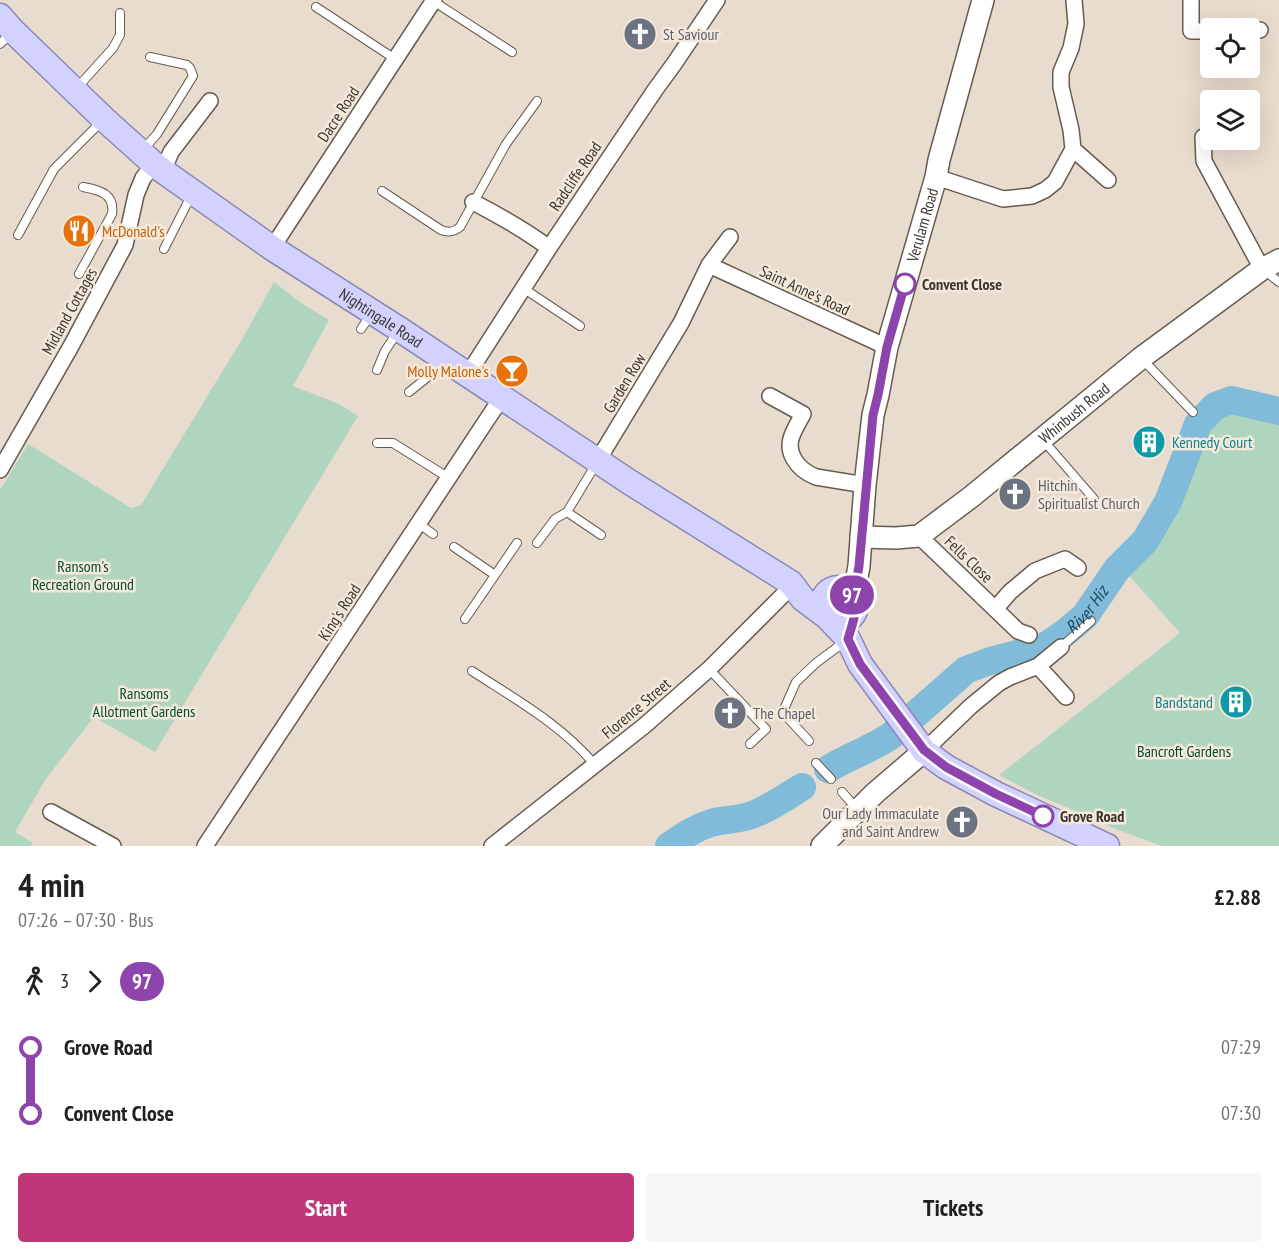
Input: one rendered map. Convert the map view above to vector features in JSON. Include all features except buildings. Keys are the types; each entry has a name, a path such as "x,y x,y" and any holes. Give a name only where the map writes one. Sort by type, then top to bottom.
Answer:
{"main road":[{"name":"Nightingale Road","path":"4,30 75,90 153,162 272,248 367,321 399,329 637,487 791,583 803,599 848,639 860,664 904,724 924,750 946,767 996,794 1107,846"},
{"name":"Nightingale Road","path":"791,583 810,581 846,598"},
{"path":"827,592 846,598 848,620 836,623 827,618 821,606 827,592"},
{"path":"846,598 848,639"}],"street":[{"name":"Dacre Road","path":"272,248 433,0"},
{"name":"Radcliffe Road","path":"468,374 549,248 717,0"},
{"name":"Verulam Road","path":"846,598 857,577 859,566 873,415 887,347 936,177 983,0"},
{"path":"936,177 1003,199 1032,196 1055,182 1073,149 1061,87 1061,72 1071,48 1076,24 1074,0"},
{"path":"1191,0 1191,31 1200,31"},
{"name":"Midland Cottages","path":"0,470 70,348 125,245 136,195 143,178 153,162 171,152 210,101"},
{"path":"1073,149 1108,180"},
{"path":"1204,150 1204,161 1270,264"},
{"path":"473,202 504,218 549,248"},
{"name":"Garden Row","path":"598,460 709,265 730,237"},
{"name":"Whinbush Road","path":"919,536 971,497 1141,358 1270,264"},
{"name":"Saint Anne's Road","path":"709,265 887,347"},
{"path":"770,396 802,414 789,449 801,470 816,477 865,485"},
{"name":"King's Road","path":"205,846 502,398"},
{"path":"861,537 919,536"},
{"name":"Fells Close","path":"919,536 1018,631 1029,635"},
{"name":"Fells Close","path":"996,608 1010,592 1035,571 1065,559 1078,568"},
{"name":"Florence Street","path":"492,846 596,765 710,669 784,594 791,583"},
{"path":"829,842 858,810 971,706 999,683 1038,666 1061,647"},
{"path":"1038,666 1066,697"},
{"path":"51,812 113,846"}],"lane":[{"path":"433,0 512,52"},
{"path":"316,7 395,59"},
{"path":"75,90 113,48 120,35 120,13"},
{"path":"150,57 187,65 193,76 157,134 153,162"},
{"path":"382,191 441,230 447,232 460,227 506,144 537,101"},
{"path":"18,235 54,169 104,119"},
{"path":"79,274 112,214 113,207 112,201 102,191 83,187"},
{"path":"164,249 193,192"},
{"path":"1270,264 1279,282"},
{"path":"523,288 580,326"},
{"path":"376,370 399,329"},
{"path":"409,392 429,376 442,357"},
{"path":"1141,358 1193,412"},
{"path":"1042,439 1094,500"},
{"path":"377,443 393,443 448,478"},
{"path":"537,543 555,519 567,512 598,460"},
{"path":"567,512 601,535"},
{"path":"418,523 433,534"},
{"path":"465,619 517,543"},
{"path":"454,548 495,575"},
{"path":"1061,647 1091,621"},
{"path":"809,741 788,718 785,707 796,682 825,655 848,639"},
{"path":"710,669 766,729 750,744"},
{"path":"472,671 554,725 596,765"},
{"path":"816,763 831,779"},
{"path":"842,792 858,810"}],"green space":[{"name":"Ransom's Recreation Ground","path":"274,282 301,303 329,320 293,386 339,404 358,416 155,752 94,717 45,780 15,832 33,843 31,846 0,846 0,490 28,444 131,508 141,505 244,336"},
{"name":"Bancroft Gardens","path":"1229,407 1261,420 1279,422 1279,846 1162,846 1113,828 1035,794 999,775 1180,633 1125,571 1154,543 1175,504 1199,429"}],"waterway":[{"name":"River Hiz","path":"828,769 892,735 966,670 990,661 1044,647 1085,616 1117,569 1145,541 1168,502 1198,424 1215,406 1231,400 1279,411"},
{"name":"River Hiz","path":"669,846 705,825 747,817 759,812 802,787"}],"bus line":[{"name":"97","path":"905,284 887,347 873,415 859,566 850,592 855,597 856,607 848,639 860,664 924,750 946,767 1043,816"}],"place":[{"name":"St Saviour","path":"640,34"},
{"name":"McDonald's","path":"79,231"},
{"name":"Convent Close","path":"905,284"},
{"name":"Molly Malone's","path":"512,371"},
{"name":"Kennedy Court","path":"1149,442"},
{"name":"Hitchin Spiritualist Church","path":"1015,494"},
{"name":"Bandstand","path":"1236,702"},
{"name":"The Chapel","path":"730,713"},
{"name":"Grove Road","path":"1043,816"},
{"name":"Our Lady Immaculate and Saint Andrew","path":"962,822"}],"park label":[{"name":"Ransoms Allotment Gardens","path":"144,702"}]}
